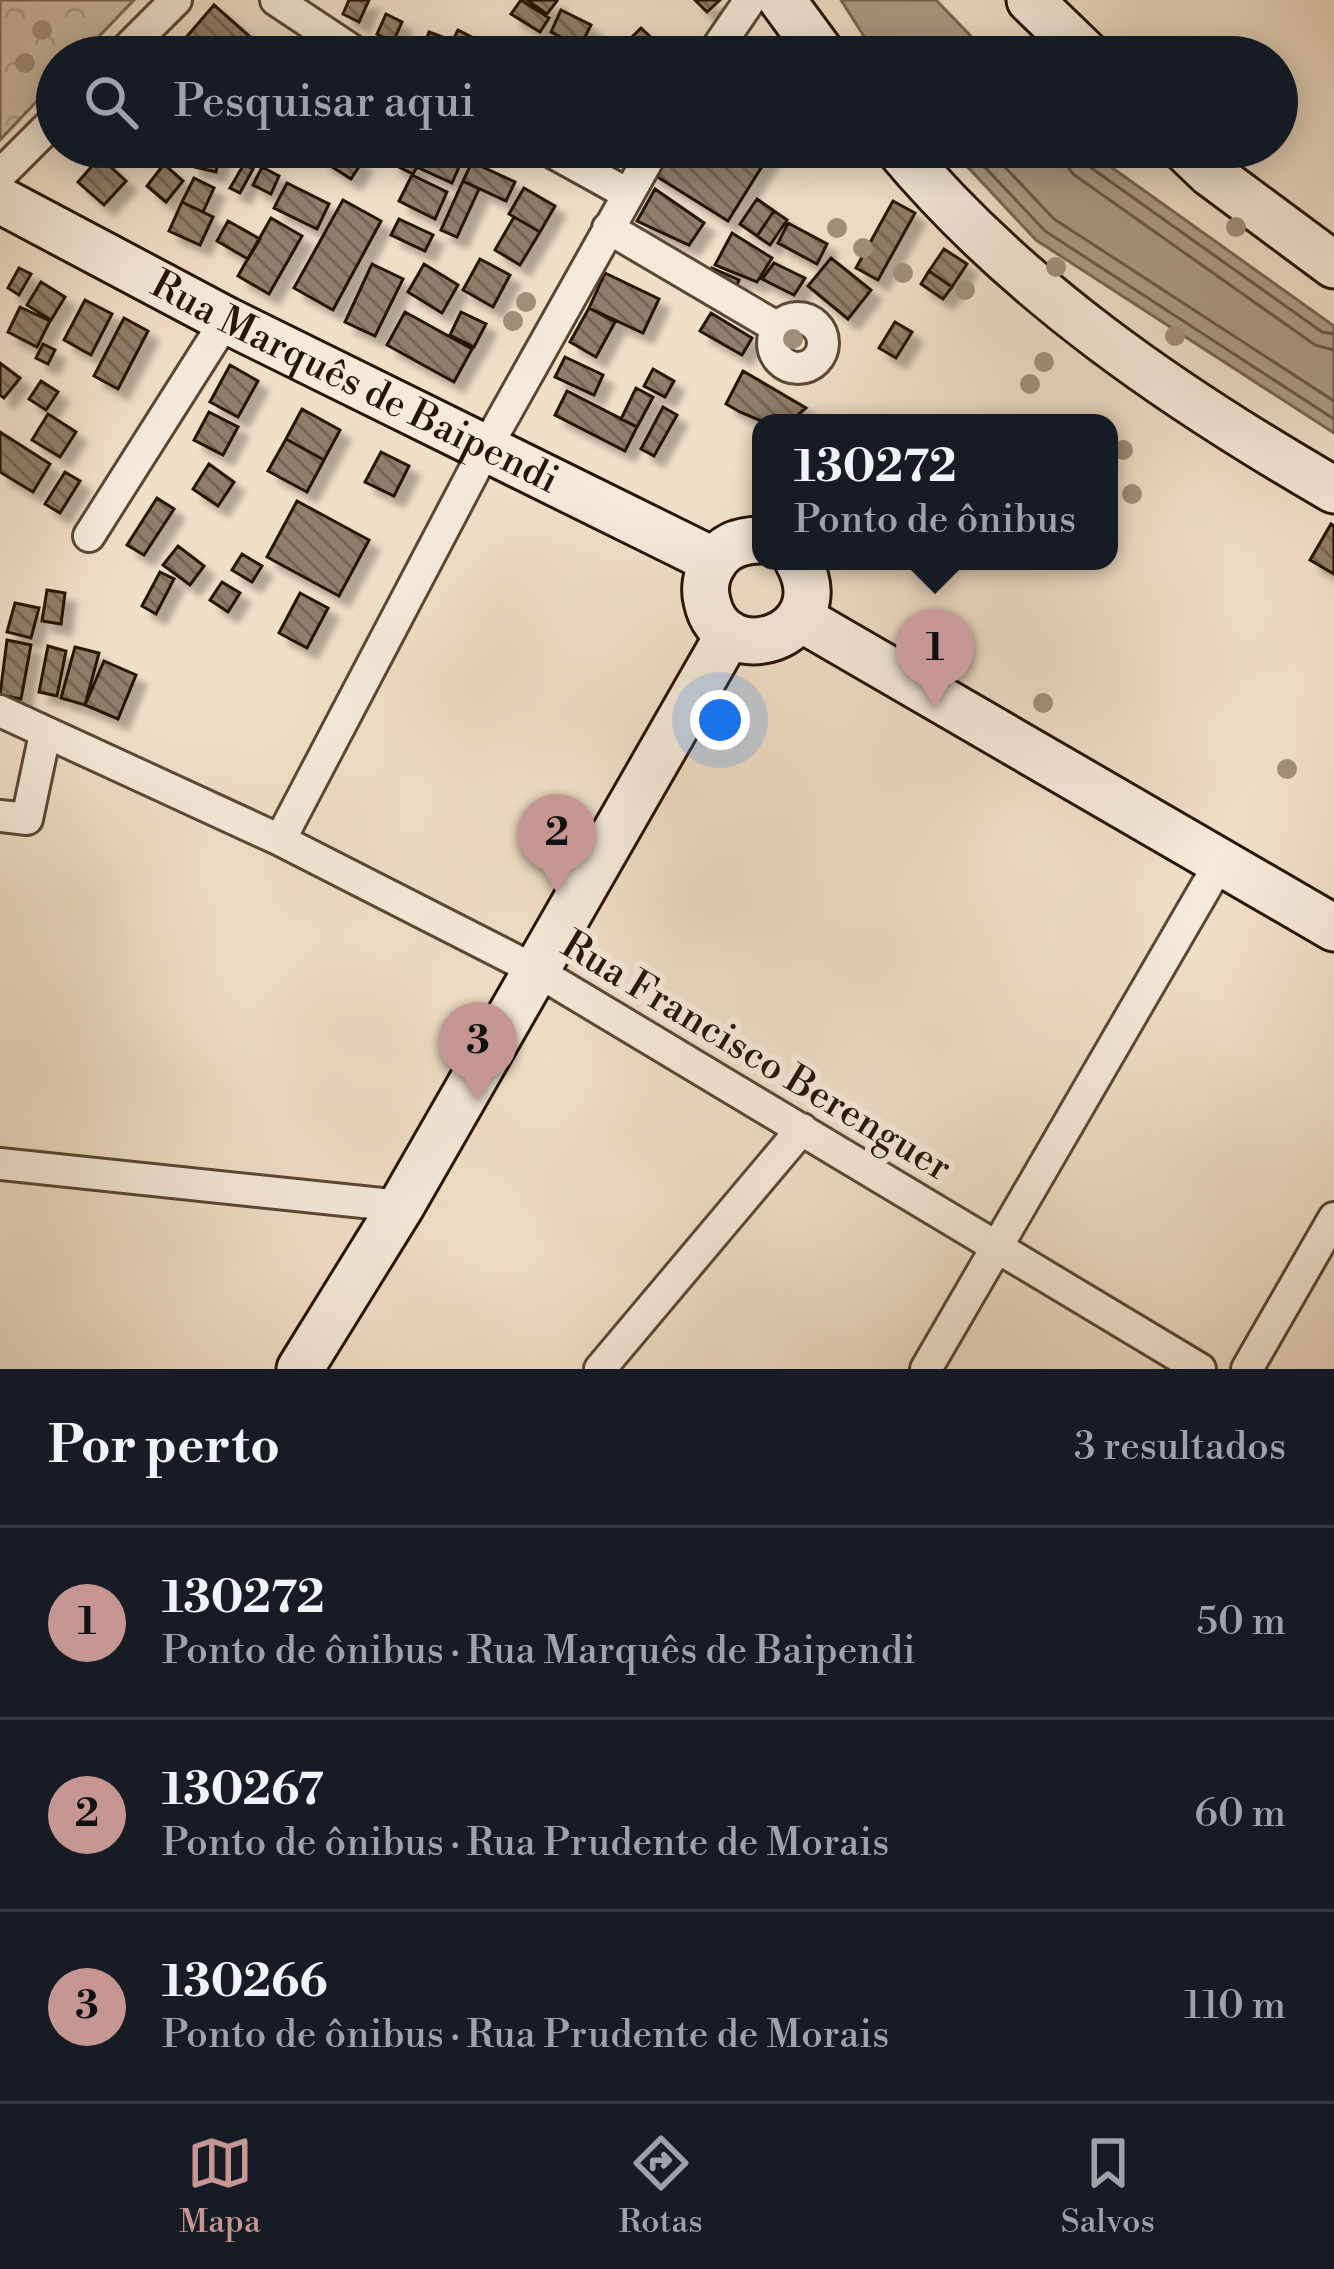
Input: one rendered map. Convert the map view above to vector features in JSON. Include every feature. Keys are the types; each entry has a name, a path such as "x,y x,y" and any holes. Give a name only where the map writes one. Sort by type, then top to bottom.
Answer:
{"street":[{"path":"140,36 176,0"},
{"path":"276,0 330,36"},
{"path":"726,36 750,0"},
{"path":"782,0 809,36"},
{"path":"1030,0 1067,36"},
{"path":"0,175 36,139"},
{"path":"580,168 626,193"},
{"path":"280,840 486,448 642,168"},
{"path":"916,168 1000,259 1084,326 1273,455 1334,490"},
{"path":"1205,168 1334,265"},
{"name":"Rua Marquês de Baipendi","path":"0,200 226,320 714,562"},
{"path":"608,228 778,328"},
{"path":"89,536 226,320"},
{"path":"752,542 731,545 714,562 705,594 709,610 729,634 760,642 789,630 800,618 808,590 801,570"},
{"path":"800,618 1334,928"},
{"path":"300,1369 401,1207 729,634"},
{"name":"Rua Francisco Berenguer","path":"0,711 280,840 535,970 1200,1369"},
{"path":"0,816 28,819 45,734"},
{"path":"926,1369 1221,861"},
{"path":"600,1369 802,1130"},
{"path":"0,1164 401,1207"},
{"path":"1247,1369 1334,1218"}],"green space":[{"path":"0,0 134,0 99,36 36,36 36,102 0,140"}],"water":[{"path":"841,0 936,0 971,36 864,36"},
{"path":"969,168 1112,168 1334,326 1334,433 1036,240"}],"building":[{"path":"349,0 369,0 359,22 343,14"},
{"path":"521,0 549,18 540,32 511,14"},
{"path":"527,0 556,0 557,1 547,14"},
{"path":"695,0 720,0 707,12"},
{"path":"214,5 249,36 187,36"},
{"path":"561,10 591,25 586,36 551,32"},
{"path":"386,14 402,22 396,36 377,34"},
{"path":"90,168 112,168 126,181 104,205 78,182"},
{"path":"161,168 168,168 183,181 166,202 147,186"},
{"path":"242,168 253,169 240,193 230,188"},
{"path":"262,168 279,176 271,194 253,185"},
{"path":"334,168 358,168 351,179"},
{"path":"419,168 459,168 452,183"},
{"path":"469,168 485,168 515,182 506,201 463,181"},
{"path":"650,168 761,168 728,221"},
{"path":"412,175 447,192 435,219 399,201"},
{"path":"194,178 214,188 203,212 182,202"},
{"path":"463,181 479,189 457,237 441,230"},
{"path":"287,183 329,204 317,229 274,208"},
{"path":"524,188 555,206 540,232 509,214"},
{"path":"655,189 704,223 689,245 637,221"},
{"path":"757,199 774,211 757,236 740,224"},
{"path":"343,200 381,221 333,310 294,288"},
{"path":"893,201 915,213 878,280 856,268"},
{"path":"182,202 213,217 200,245 169,231"},
{"path":"774,211 787,220 770,245 757,236"},
{"path":"514,217 540,232 520,265 495,250"},
{"path":"271,218 302,236 269,294 238,276"},
{"path":"399,219 433,235 425,251 391,235"},
{"path":"228,221 260,239 248,259 217,241"},
{"path":"788,223 827,244 817,264 778,243"},
{"path":"732,233 772,258 757,282 715,265"},
{"path":"944,249 967,264 952,287 929,271"},
{"path":"831,258 871,290 848,319 808,286"},
{"path":"480,259 510,275 493,307 463,290"},
{"path":"774,263 805,278 794,295 762,279"},
{"path":"372,264 403,279 375,336 345,322"},
{"path":"424,264 458,285 442,313 408,292"},
{"path":"19,268 31,274 19,295 8,288"},
{"path":"712,268 739,280 734,292 707,280"},
{"path":"929,271 952,287 943,299 921,284"},
{"path":"605,273 659,299 643,333 589,308"},
{"path":"41,282 65,297 51,320 27,305"},
{"path":"85,300 112,314 91,355 64,340"},
{"path":"20,307 50,321 37,347 8,332"},
{"path":"589,308 615,322 596,357 570,342"},
{"path":"405,312 472,349 454,382 387,345"},
{"path":"461,312 486,324 474,347 450,335"},
{"path":"711,313 752,338 742,355 700,331"},
{"path":"124,318 148,331 118,389 94,376"},
{"path":"895,322 912,332 896,358 879,348"},
{"path":"43,344 55,350 48,364 36,358"},
{"path":"565,357 603,375 594,395 555,377"},
{"path":"0,363 20,378 4,398 0,395"},
{"path":"230,365 258,381 238,417 210,402"},
{"path":"653,369 674,381 665,397 644,386"},
{"path":"743,371 806,408 799,414 752,417 726,404"},
{"path":"41,381 58,392 46,410 29,399"},
{"path":"636,388 653,397 637,427 621,419"},
{"path":"567,391 637,427 625,451 555,415"},
{"path":"663,407 677,415 654,456 641,449"},
{"path":"302,409 340,430 324,460 286,439"},
{"path":"209,412 238,427 223,455 194,440"},
{"path":"48,414 76,432 60,457 32,440"},
{"path":"0,432 50,464 33,492 0,472"},
{"path":"286,439 324,460 307,492 268,471"},
{"path":"381,452 409,466 394,496 365,482"},
{"path":"209,464 234,482 218,506 193,489"},
{"path":"65,472 80,481 60,513 45,504"},
{"path":"157,498 174,509 144,555 127,545"},
{"path":"297,501 369,540 339,596 267,557"},
{"path":"1331,524 1334,526 1334,574 1310,560"},
{"path":"178,546 204,566 190,585 163,565"},
{"path":"242,554 262,566 252,582 232,570"},
{"path":"160,572 174,579 156,614 142,606"},
{"path":"222,582 240,593 228,612 210,600"},
{"path":"47,590 65,593 61,624 42,621"},
{"path":"300,593 328,608 307,648 279,633"},
{"path":"15,603 39,608 31,638 7,632"},
{"path":"7,640 31,645 21,699 0,695"},
{"path":"48,646 66,651 57,696 39,692"},
{"path":"75,647 99,653 85,705 61,698"},
{"path":"104,661 136,675 118,719 85,705"}],"place":[{"name":"130272","path":"935,708"},
{"name":"130267","path":"557,893"},
{"name":"130266","path":"478,1101"}]}
